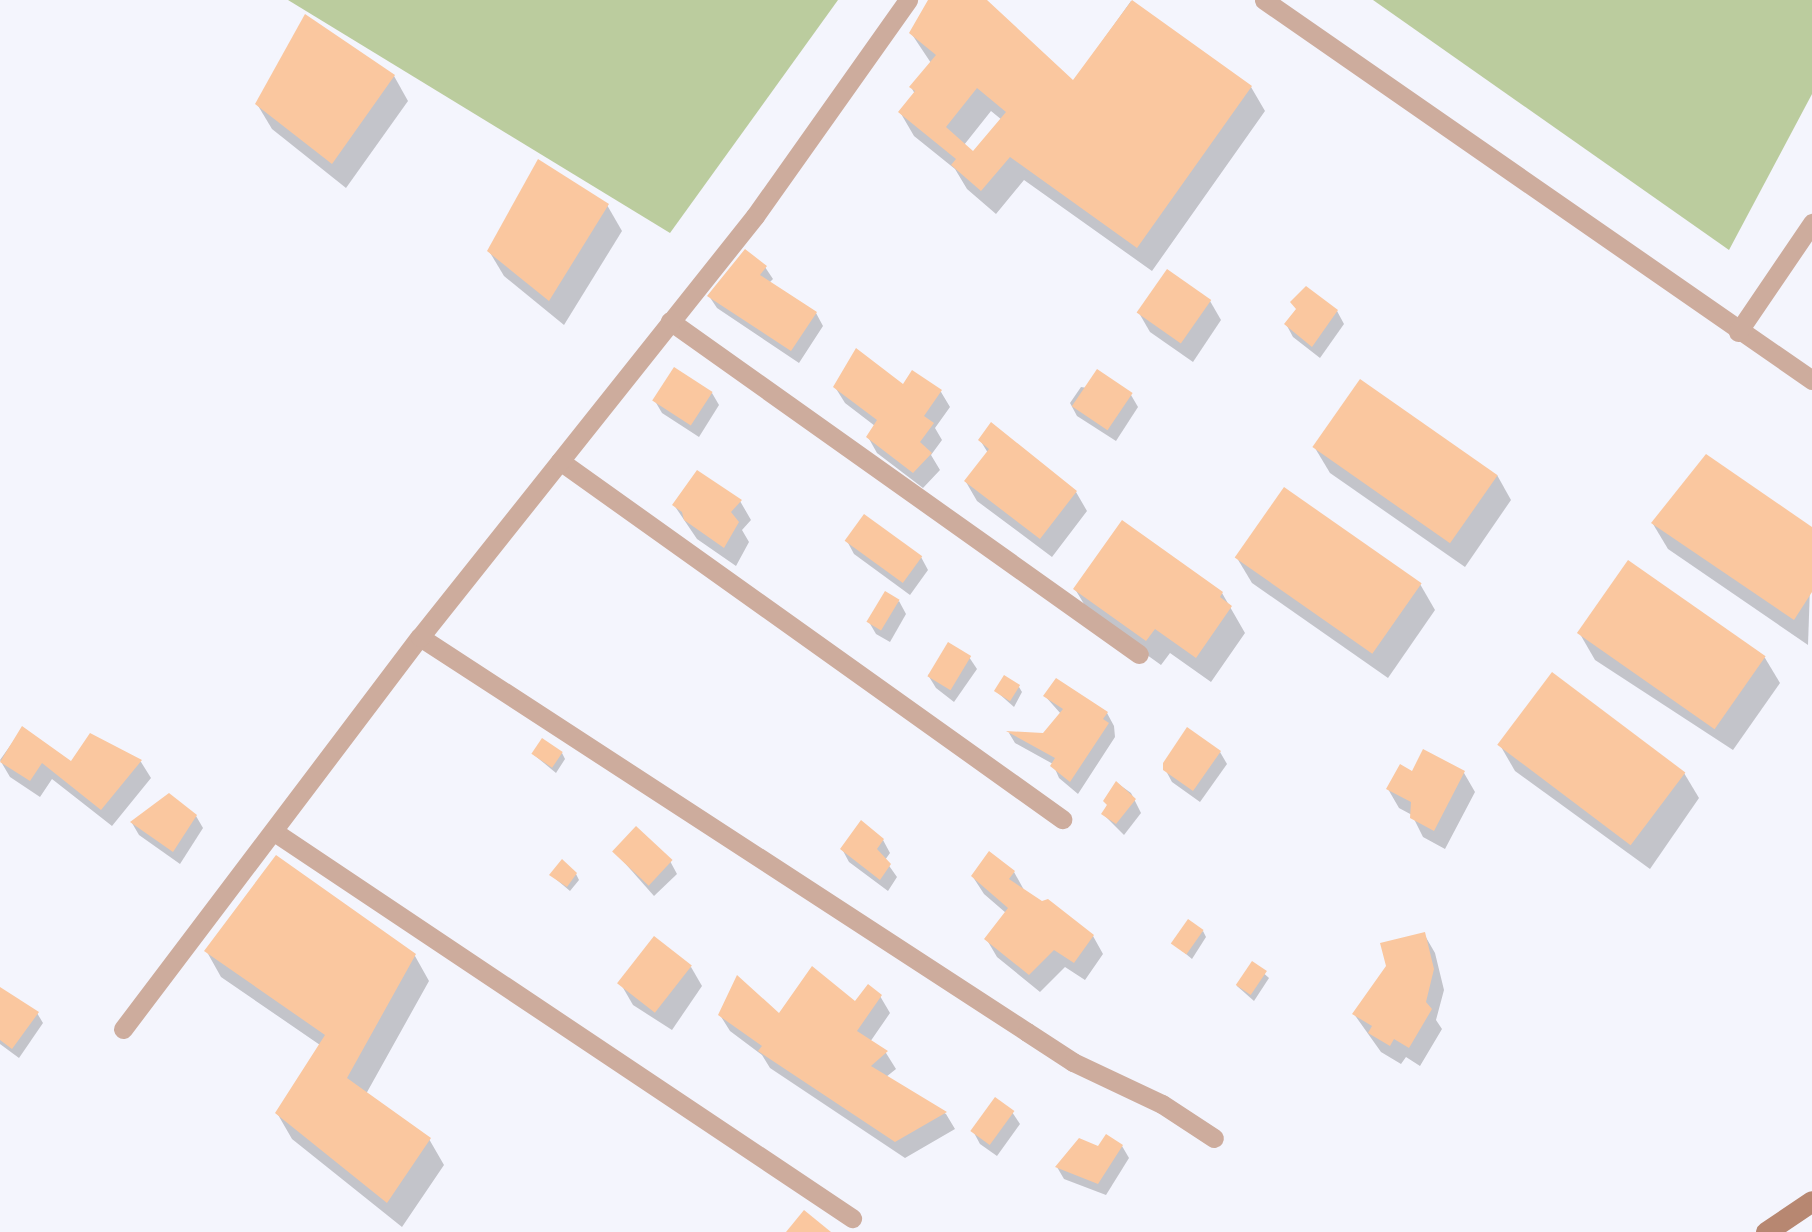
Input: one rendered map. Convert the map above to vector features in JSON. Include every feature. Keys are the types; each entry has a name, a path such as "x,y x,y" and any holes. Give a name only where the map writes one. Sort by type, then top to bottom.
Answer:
{"street":[{"path":"123,1029 276,833 421,637 755,216 908,0"},
{"path":"1264,0 1738,332 1812,380"},
{"path":"1738,332 1812,222"},
{"path":"670,321 1139,654"},
{"path":"560,461 1062,819"},
{"path":"421,637 1050,1047 1162,1104 1214,1138"},
{"path":"276,833 852,1218"},
{"path":"1766,1232 1812,1201"}],"green space":[{"path":"288,0 838,0 670,233"},
{"path":"1373,0 1812,0 1812,94 1729,250"}],"building":[{"path":"928,0 987,0 1073,80 1132,0 1252,86 1137,248 1010,157 981,191 951,165 956,159 898,112 915,91 909,87 936,55 909,33","holes":["977,88 1006,112 973,151 946,127"]},
{"path":"305,14 395,75 332,164 255,104"},
{"path":"538,159 609,204 549,301 487,251"},
{"path":"745,249 767,266 760,275 817,312 791,351 707,296"},
{"path":"1167,269 1211,300 1181,343 1137,312"},
{"path":"1306,286 1338,310 1312,347 1284,324 1296,309 1290,302"},
{"path":"856,348 903,384 912,370 942,390 924,416 934,423 920,442 932,453 913,473 866,437 877,420 833,387"},
{"path":"674,367 713,392 691,426 652,401"},
{"path":"1097,369 1133,393 1107,430 1072,406"},
{"path":"1360,379 1498,475 1450,543 1312,447"},
{"path":"991,422 1077,491 1040,539 964,481 989,449 978,440"},
{"path":"1706,454 1812,527 1812,592 1794,620 1651,523"},
{"path":"697,470 742,500 731,512 739,522 724,548 684,520 682,512 672,505"},
{"path":"1284,487 1422,583 1372,654 1235,557"},
{"path":"864,514 922,556 903,583 845,541"},
{"path":"1122,520 1223,592 1220,597 1232,606 1196,658 1155,629 1146,641 1073,589"},
{"path":"1628,560 1766,656 1715,729 1577,633"},
{"path":"885,591 900,600 881,631 866,622"},
{"path":"948,642 971,656 951,690 927,676"},
{"path":"1552,672 1685,773 1631,845 1497,745"},
{"path":"1004,675 1020,685 1010,701 994,691"},
{"path":"1056,678 1108,712 1103,719 1109,723 1070,782 1050,766 1055,758 1006,731 1043,733 1063,709 1043,696"},
{"path":"22,726 71,761 90,733 142,760 101,810 42,763 30,781 0,762"},
{"path":"1187,727 1221,751 1193,791 1163,770 1163,763"},
{"path":"542,738 563,752 552,768 531,754"},
{"path":"1423,749 1465,771 1434,831 1410,818 1411,802 1386,789 1400,764 1412,771"},
{"path":"1116,781 1136,799 1116,824 1101,814 1107,805 1103,801"},
{"path":"169,793 197,815 173,852 130,822"},
{"path":"861,820 884,839 877,849 891,864 880,880 840,849"},
{"path":"636,826 673,860 649,886 612,852"},
{"path":"989,851 1015,871 1009,879 1042,901 1048,899 1094,935 1074,963 1054,950 1029,975 984,939 1008,908 971,876"},
{"path":"276,855 416,954 347,1078 431,1138 387,1203 275,1113 325,1035 204,951"},
{"path":"562,859 577,873 567,887 549,875"},
{"path":"1188,919 1204,930 1186,954 1171,944"},
{"path":"1425,932 1434,969 1426,1002 1432,1009 1409,1048 1394,1039 1390,1046 1368,1033 1372,1026 1352,1014 1386,966 1380,943"},
{"path":"654,936 692,966 655,1013 617,983"},
{"path":"1252,961 1267,971 1251,995 1236,985"},
{"path":"812,966 855,1001 868,984 882,995 857,1031 888,1051 871,1066 947,1112 895,1142 758,1051 762,1046 718,1015 737,975 779,1013"},
{"path":"0,987 39,1012 12,1049 0,1040"},
{"path":"995,1097 1014,1111 990,1145 970,1131"},
{"path":"1106,1134 1123,1145 1098,1184 1055,1167 1079,1138 1098,1146"},
{"path":"804,1210 831,1232 786,1232"}]}
